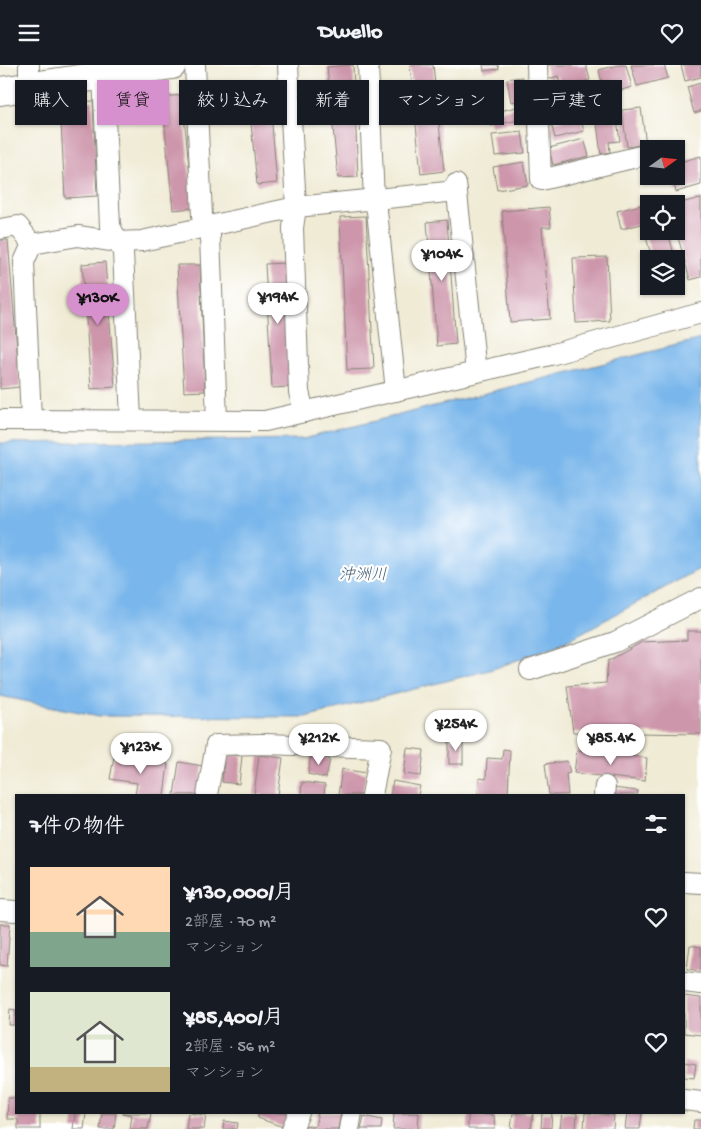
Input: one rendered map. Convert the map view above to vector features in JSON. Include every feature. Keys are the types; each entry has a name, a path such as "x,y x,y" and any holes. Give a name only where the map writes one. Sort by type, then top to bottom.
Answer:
{"street":[{"path":"0,91 29,76 103,76 172,65"},
{"path":"194,65 202,216 210,235 217,420"},
{"path":"288,65 296,207 293,228 299,392 304,412"},
{"path":"368,65 374,200 377,211 396,391"},
{"path":"537,65 541,180 640,156"},
{"path":"103,76 110,226 123,252 131,419"},
{"path":"32,244 78,235 118,242 142,241 296,207 374,200 457,188 476,372"},
{"path":"0,229 18,226 32,244"},
{"path":"30,420 24,262 32,244"},
{"path":"0,420 265,421 550,355 701,313"},
{"path":"530,670 615,642 701,598"},
{"path":"208,794 216,745 265,744 381,748 372,794"},
{"path":"685,882 701,883"},
{"path":"0,910 15,911"},
{"path":"685,982 701,985"},
{"path":"685,1100 701,1102"},
{"path":"292,1129 299,1114"},
{"path":"349,1129 352,1114"}],"water":[{"name":"沖洲川","path":"701,339 701,568 561,644 493,669 305,717 99,716 0,696 0,443 303,439"}],"building":[{"path":"353,65 354,80 328,80 327,67"},
{"path":"410,65 433,65 435,80 412,80"},
{"path":"483,65 498,65 499,69 484,71"},
{"path":"545,65 586,65 590,80 559,80 558,76 549,79"},
{"path":"626,65 632,87 622,90 622,80 601,80 599,70"},
{"path":"631,65 664,65 668,78 637,86"},
{"path":"681,65 701,65 701,77 685,81"},
{"path":"522,77 523,80 514,80 514,101 511,102 507,79"},
{"path":"701,83 701,111 694,113 687,87"},
{"path":"179,95 179,125 185,125 193,208 173,210 165,125 169,125 169,96"},
{"path":"87,101 93,101 97,196 65,198 61,125 87,125"},
{"path":"514,108 514,121 504,123 504,110"},
{"path":"641,108 645,140 640,140 640,145 627,147 622,110"},
{"path":"251,125 272,125 277,183 257,185"},
{"path":"333,125 356,125 358,177 338,178"},
{"path":"416,125 439,125 444,171 421,174"},
{"path":"552,125 582,125 584,131 555,138"},
{"path":"597,125 618,125 620,141 609,142 610,152 601,154"},
{"path":"522,132 525,153 495,156 492,135"},
{"path":"584,139 589,156 553,165 549,148"},
{"path":"701,156 701,185 676,192 674,185 685,185 685,160"},
{"path":"524,162 528,185 497,190 493,167"},
{"path":"701,198 701,277 690,280 685,262 685,250 682,250 679,240 685,240 685,202"},
{"path":"640,205 640,224 621,229 617,211"},
{"path":"549,207 551,227 542,227 550,319 510,322 502,211"},
{"path":"366,216 374,369 347,370 340,217"},
{"path":"447,220 456,344 437,346 427,222"},
{"path":"0,240 8,240 20,387 0,389"},
{"path":"647,240 670,240 673,250 650,250"},
{"path":"607,257 610,321 576,323 573,258"},
{"path":"105,262 115,387 91,389 82,264"},
{"path":"284,263 290,387 272,388 265,264"},
{"path":"177,265 200,265 205,391 184,392"},
{"path":"687,631 701,631 701,734 573,732 567,686 606,683 608,661 642,642 687,640"},
{"path":"449,740 463,740 463,764 449,764"},
{"path":"407,748 424,750 421,776 404,774"},
{"path":"503,749 510,750 508,794 478,794 479,778 486,779 487,758 502,759"},
{"path":"577,750 647,758 645,781 574,773"},
{"path":"219,754 242,756 239,784 222,782 224,762 218,762"},
{"path":"259,755 283,758 278,794 254,794"},
{"path":"311,755 330,759 326,778 308,774"},
{"path":"114,757 168,764 164,794 135,794 137,783 110,779"},
{"path":"567,761 570,773 566,774 568,794 549,794 545,764"},
{"path":"179,762 203,766 198,794 174,794"},
{"path":"342,769 366,773 362,794 338,794"},
{"path":"393,781 420,786 418,794 390,794"},
{"path":"302,782 325,785 324,794 301,794"},
{"path":"613,788 638,791 637,794 612,794"},
{"path":"0,924 10,924 7,966 0,965"},
{"path":"690,945 701,947 701,971 687,969"},
{"path":"685,996 701,998 701,1035 685,1033"},
{"path":"10,1009 15,1010 15,1025 9,1025"},
{"path":"685,1062 696,1064 694,1078 685,1077"},
{"path":"8,1098 15,1098 15,1114 40,1114 40,1129 18,1129 18,1119 7,1119"},
{"path":"75,1114 86,1114 84,1129 73,1129"},
{"path":"102,1114 116,1114 114,1129 100,1129"},
{"path":"127,1114 151,1114 148,1129 130,1129 132,1115"},
{"path":"188,1114 206,1115 204,1129 186,1129"},
{"path":"258,1114 289,1114 283,1127 258,1118"},
{"path":"318,1114 341,1114 338,1129 304,1129 304,1125 315,1127"},
{"path":"394,1114 419,1114 418,1129 393,1129"},
{"path":"468,1114 494,1115 495,1129 468,1129"},
{"path":"513,1114 533,1114 531,1129 511,1129"},
{"path":"542,1114 552,1114 551,1128 541,1128"},
{"path":"562,1114 577,1114 576,1129 560,1128"},
{"path":"585,1114 614,1115 613,1129 584,1129"},
{"path":"627,1114 642,1114 640,1129 625,1129"},
{"path":"364,1116 382,1120 381,1129 361,1129"},
{"path":"694,1120 701,1120 701,1129 693,1129"},
{"path":"224,1121 238,1123 237,1129 223,1129"}]}
